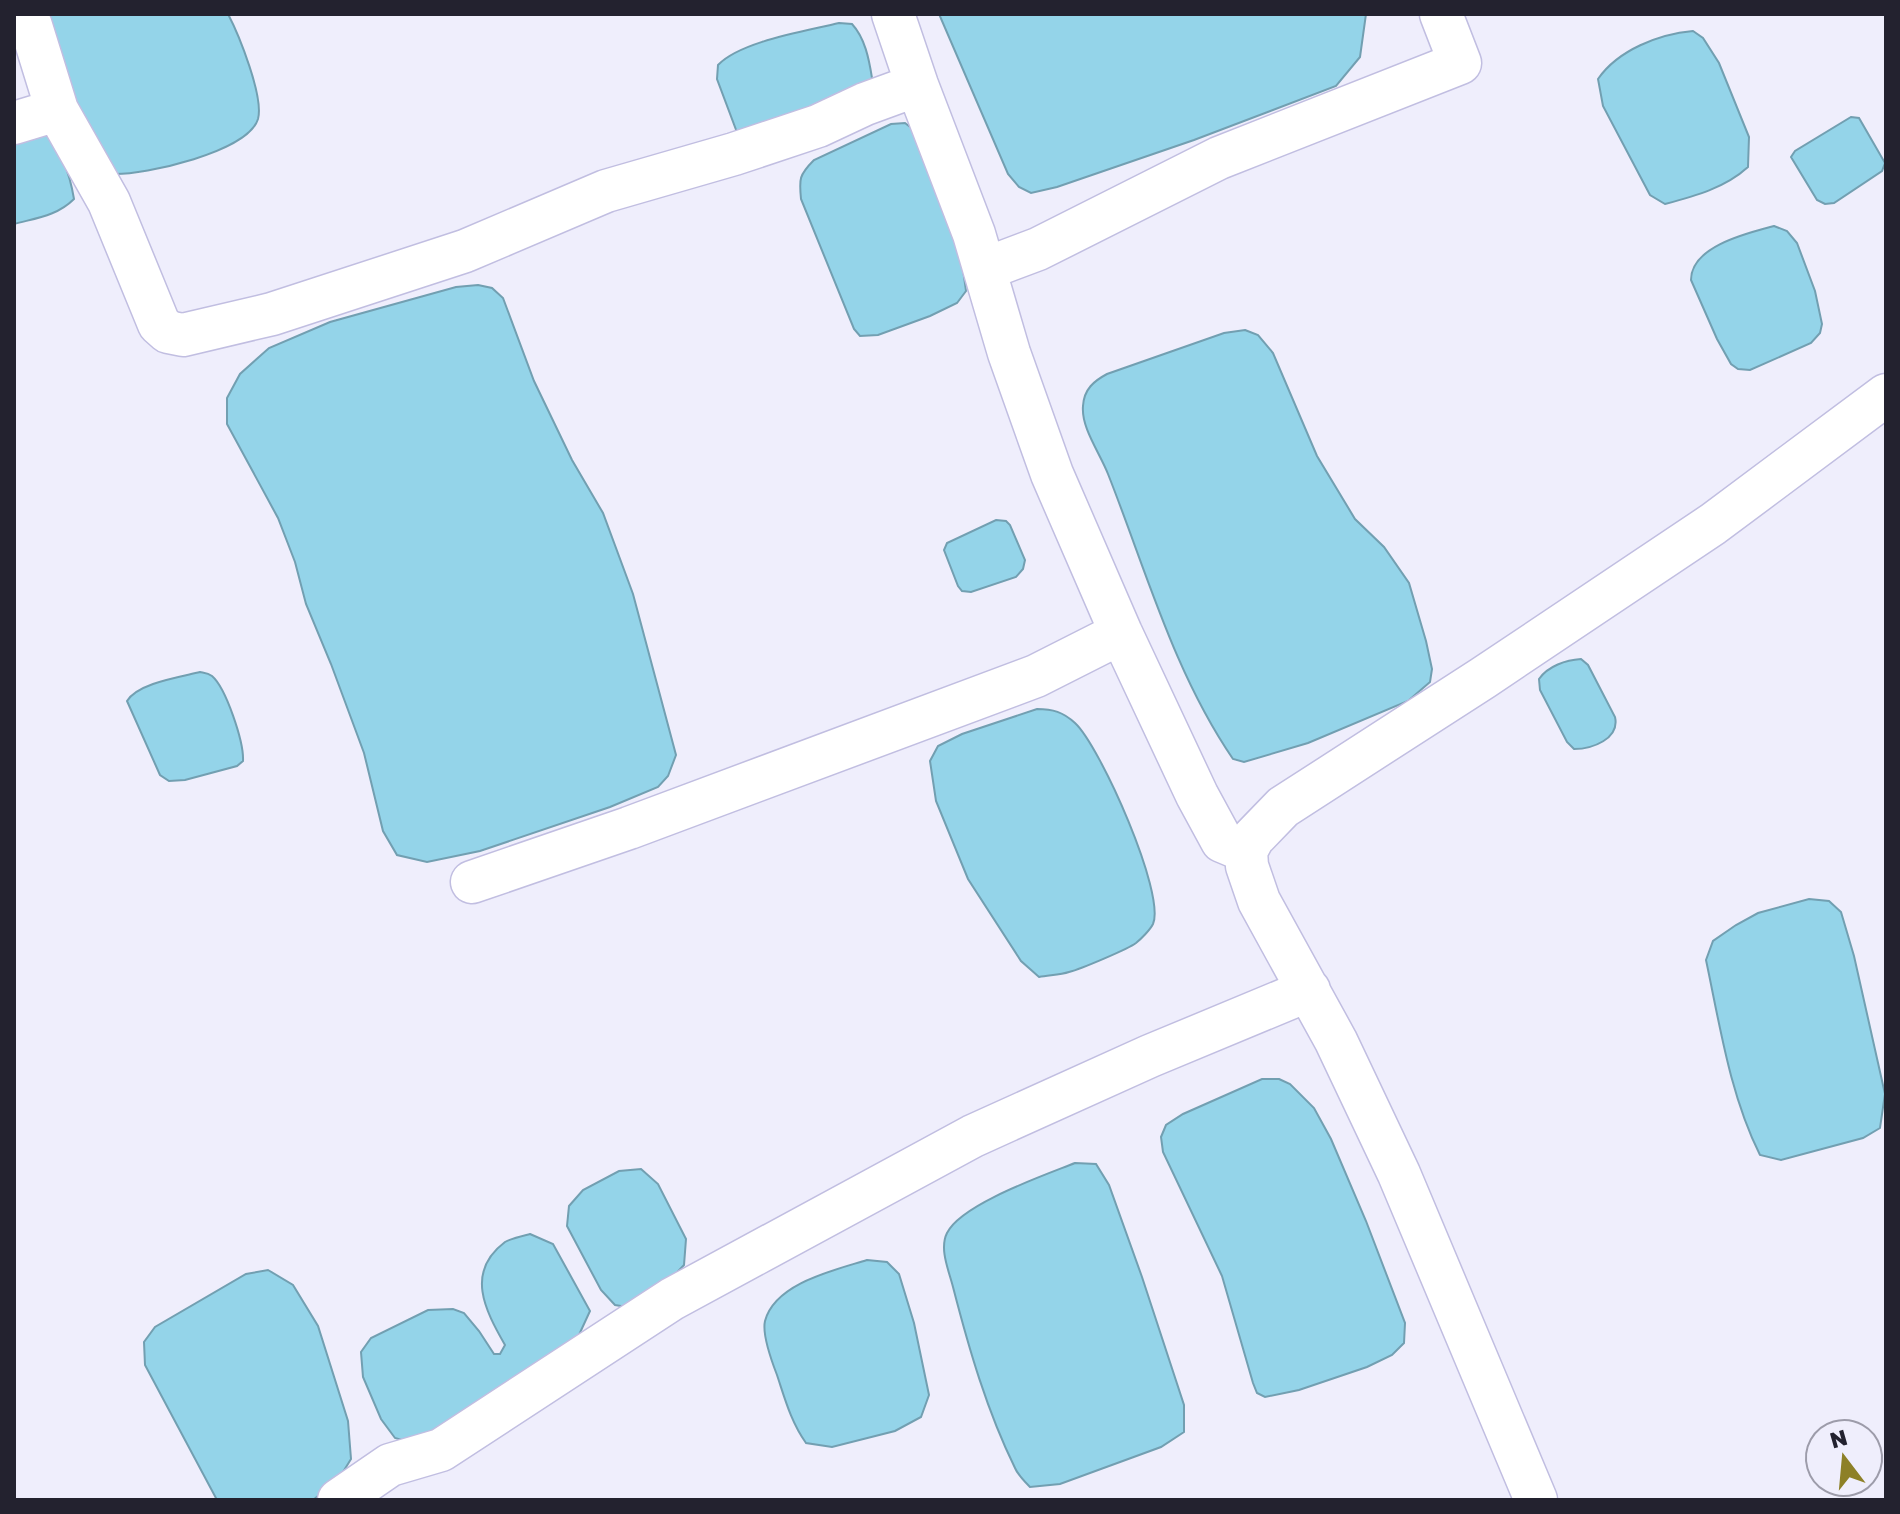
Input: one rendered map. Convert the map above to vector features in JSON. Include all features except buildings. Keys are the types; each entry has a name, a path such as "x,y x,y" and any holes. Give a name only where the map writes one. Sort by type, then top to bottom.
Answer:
{"street":[{"path":"25,14 57,110 109,202 159,324 168,332 183,335 272,314 465,251 606,191 734,154 917,85"},
{"path":"893,14 974,234 1009,353 1052,474 1121,633 1197,795 1222,841 1246,851"},
{"path":"985,269 1038,249 1219,158 1460,63 1441,14"},
{"path":"14,123 57,110"},
{"path":"1536,1500 1399,1174 1356,1080 1259,901 1247,866 1246,851 1253,838 1283,807 1713,524 1886,395"},
{"path":"472,882 629,828 1036,676 1121,633"},
{"path":"339,1500 390,1465 441,1450 672,1299 973,1136 1150,1056 1309,990"}],"water":[{"path":"49,14 228,14 254,82 258,119 250,131 236,142 216,151 170,166 113,174 94,153 48,21"},
{"path":"939,14 1366,14 1360,57 1336,86 1194,140 1031,193 1019,187 1008,174"},
{"path":"839,23 852,24 863,42 872,78 865,88 738,135 717,79 718,65 742,49 758,43"},
{"path":"1693,31 1703,38 1719,63 1749,137 1748,167 1720,186 1665,204 1650,195 1603,106 1598,79 1616,60 1640,45"},
{"path":"1851,117 1859,118 1885,163 1882,171 1834,203 1825,204 1817,200 1791,157 1795,151"},
{"path":"905,123 914,130 946,208 959,249 966,291 957,303 930,316 878,335 860,336 854,329 801,199 801,178 814,160 891,124"},
{"path":"45,131 64,163 74,199 53,213 14,224 14,141"},
{"path":"1774,226 1787,231 1797,243 1815,291 1822,324 1820,333 1811,343 1750,370 1738,369 1731,364 1717,339 1691,280 1694,268 1700,258 1723,243"},
{"path":"478,285 492,288 503,298 534,381 572,460 603,513 633,594 676,755 668,776 658,787 610,807 480,851 427,862 397,855 383,831 364,753 306,604 295,562 278,518 227,424 227,398 240,374 269,348 330,322 456,287"},
{"path":"1245,330 1258,335 1273,353 1317,456 1355,519 1384,547 1409,583 1432,669 1430,682 1408,701 1308,743 1244,762 1233,759 1194,692 1163,620 1108,474 1088,432 1083,406 1090,386 1107,374 1224,333"},
{"path":"996,520 1006,521 1010,525 1025,560 1023,569 1016,577 971,592 962,591 944,550 947,543"},
{"path":"1581,659 1588,665 1615,717 1615,725 1603,741 1574,749 1567,742 1540,690 1539,679 1558,664"},
{"path":"200,672 212,676 223,692 237,729 243,761 237,766 185,780 169,781 160,775 127,701 150,685"},
{"path":"1037,709 1053,711 1075,723 1100,760 1141,853 1154,908 1152,926 1131,946 1075,970 1039,977 1021,961 968,879 936,801 930,761 938,746 962,734"},
{"path":"1809,899 1829,901 1841,912 1885,1094 1880,1128 1863,1138 1781,1160 1760,1155 1741,1108 1727,1060 1706,960 1713,941 1736,925 1758,913"},
{"path":"1262,1079 1279,1079 1290,1084 1314,1108 1331,1139 1405,1323 1404,1343 1392,1355 1367,1367 1299,1390 1265,1397 1257,1393 1253,1383 1222,1276 1163,1152 1161,1137 1166,1125 1183,1114"},
{"path":"1075,1163 1096,1164 1109,1185 1184,1405 1184,1432 1161,1447 1060,1484 1030,1487 1015,1468 980,1379 947,1267 945,1239 955,1222 986,1201"},
{"path":"641,1169 658,1184 686,1239 684,1265 664,1286 627,1307 615,1305 601,1290 567,1226 569,1206 583,1190 619,1171"},
{"path":"530,1234 553,1244 590,1311 578,1337 447,1426 412,1443 395,1438 381,1419 363,1377 361,1352 371,1338 428,1310 453,1309 464,1313 494,1354 500,1354 505,1345 482,1292 485,1266 505,1242"},
{"path":"867,1260 887,1262 899,1274 914,1323 929,1395 921,1417 895,1431 832,1447 806,1443 792,1419 773,1363 766,1340 765,1321 771,1308 793,1288 823,1274"},
{"path":"268,1270 293,1285 318,1326 348,1421 351,1459 338,1480 313,1500 217,1500 145,1365 144,1342 155,1327 246,1274"}]}
